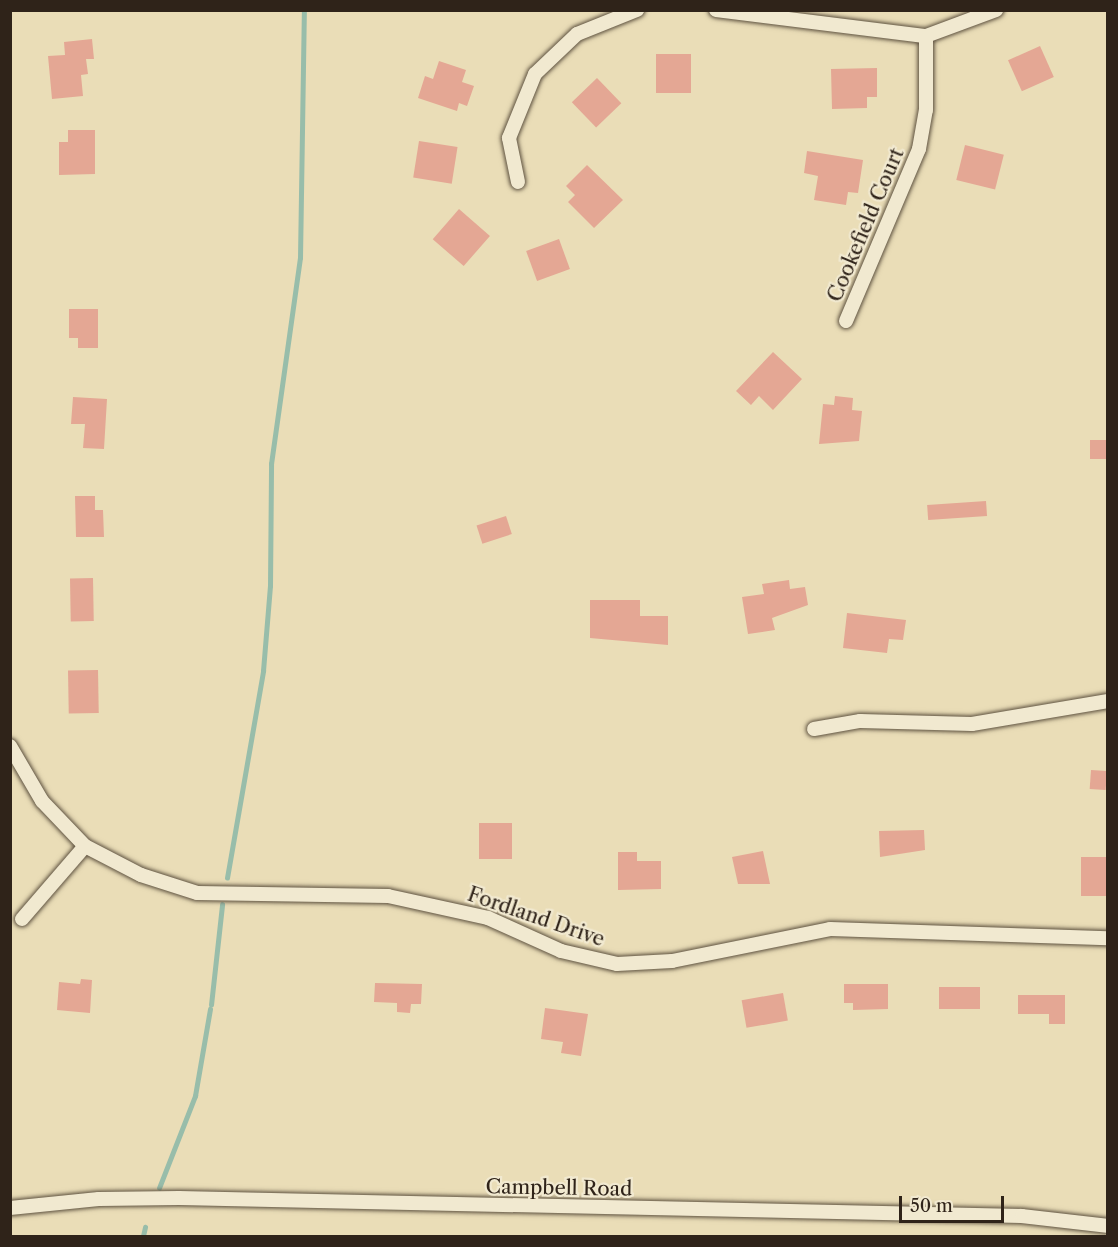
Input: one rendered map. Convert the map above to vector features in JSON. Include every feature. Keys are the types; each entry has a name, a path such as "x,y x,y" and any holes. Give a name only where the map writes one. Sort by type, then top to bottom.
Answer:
{"street":[{"path":"518,182 510,126 535,74 577,34 637,10"},
{"path":"716,10 926,36 996,10"},
{"name":"Cookefield Court","path":"846,321 919,149 926,110 926,36"},
{"path":"814,729 860,721 972,724 1107,701"},
{"name":"Fordland Drive","path":"10,746 42,801 85,846 141,875 197,893 388,896 488,918 561,951 617,964 672,962 830,929 1107,938"},
{"path":"22,919 85,846"},
{"name":"Campbell Road","path":"10,1208 99,1198 179,1198 1022,1216 1107,1226"}],"building":[{"path":"92,39 94,59 86,59 88,74 81,75 83,96 52,99 48,56 65,55 64,42"},
{"path":"1040,46 1054,77 1022,91 1008,60"},
{"path":"656,54 691,54 691,93 656,93"},
{"path":"439,61 466,70 462,82 474,86 467,106 459,103 457,111 418,98 425,76 433,79"},
{"path":"877,68 877,97 867,97 867,108 832,109 831,69"},
{"path":"597,78 621,103 596,127 572,102"},
{"path":"68,130 95,130 95,174 59,175 59,142 68,142"},
{"path":"419,141 458,147 452,184 413,178"},
{"path":"965,145 1004,155 995,190 956,180"},
{"path":"807,151 863,160 858,193 848,192 846,205 814,200 818,176 804,173"},
{"path":"587,165 623,200 594,228 568,202 575,195 566,186"},
{"path":"459,209 490,236 464,266 433,239"},
{"path":"559,239 570,269 537,281 526,251"},
{"path":"69,309 98,309 98,348 78,348 78,338 69,338"},
{"path":"773,352 802,379 773,410 759,396 751,405 736,391"},
{"path":"835,396 853,398 852,410 862,411 859,441 819,444 823,404 834,405"},
{"path":"73,397 107,399 104,449 83,448 85,424 71,424"},
{"path":"1090,440 1107,440 1107,459 1090,459"},
{"path":"75,496 95,496 95,510 103,510 104,537 76,537"},
{"path":"986,501 987,516 928,520 927,505"},
{"path":"506,516 512,534 482,544 477,526"},
{"path":"70,578 93,578 94,621 71,621"},
{"path":"789,580 790,589 805,587 808,605 772,618 775,630 748,634 742,597 764,594 762,584"},
{"path":"590,600 640,600 640,616 668,616 668,645 590,638"},
{"path":"847,613 906,620 903,640 889,639 887,653 843,648"},
{"path":"98,670 99,713 69,714 68,671"},
{"path":"1091,770 1107,771 1106,790 1090,789"},
{"path":"479,823 512,823 512,859 479,859"},
{"path":"924,830 925,850 880,857 879,831"},
{"path":"763,851 770,884 738,884 732,857"},
{"path":"618,852 637,852 637,861 661,861 661,889 618,890"},
{"path":"1081,857 1107,857 1107,896 1081,896"},
{"path":"81,979 92,980 90,1013 57,1010 59,982 80,984"},
{"path":"375,983 422,984 421,1004 411,1004 410,1013 397,1012 397,1003 374,1002"},
{"path":"844,984 888,984 888,1009 853,1010 853,1003 844,1003"},
{"path":"939,987 980,987 980,1009 939,1009"},
{"path":"783,993 788,1021 747,1028 742,1000"},
{"path":"1018,995 1065,995 1065,1024 1049,1024 1049,1014 1018,1014"},
{"path":"545,1008 588,1014 581,1056 561,1053 563,1042 541,1039"}],"waterway":[{"path":"227,878 263,671 270,586 271,464 300,258 304,10"},
{"path":"211,1005 222,905"},
{"path":"159,1188 195,1096 210,1009"},
{"path":"143,1236 145,1227"}]}
